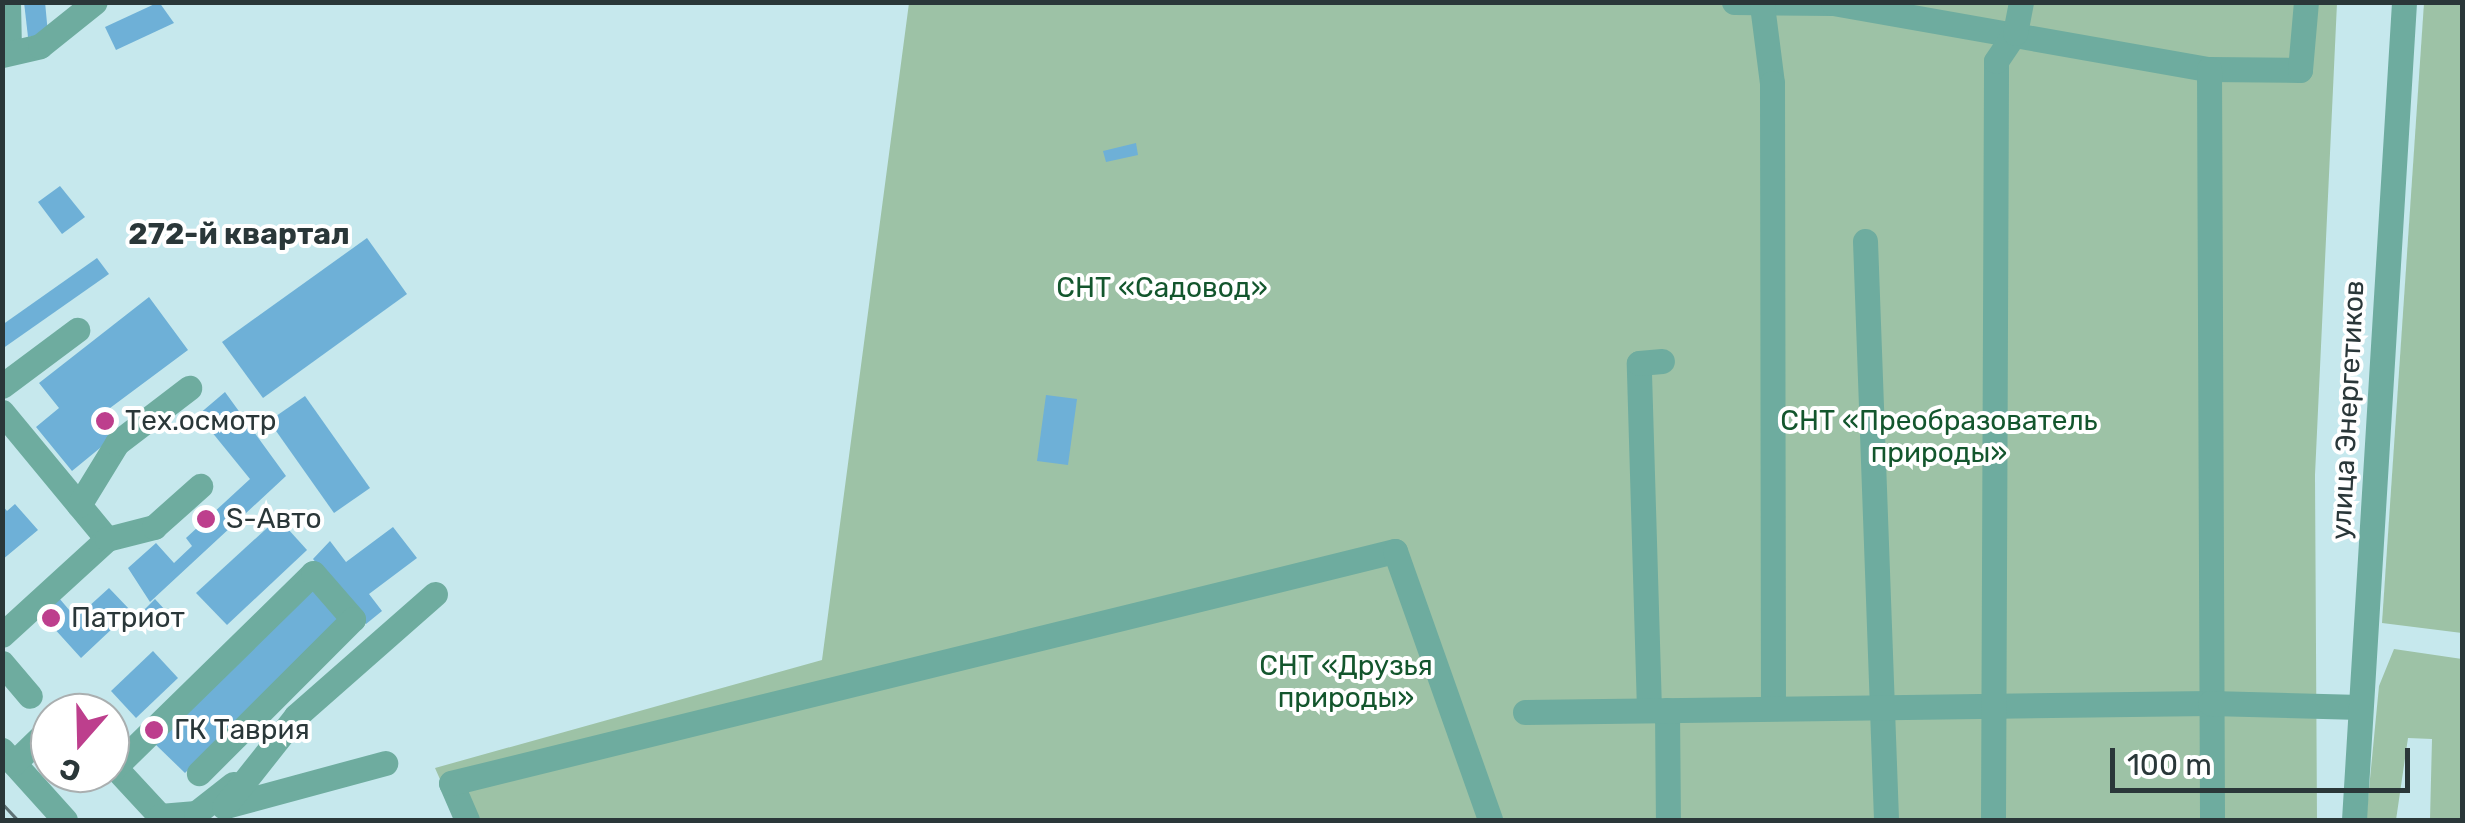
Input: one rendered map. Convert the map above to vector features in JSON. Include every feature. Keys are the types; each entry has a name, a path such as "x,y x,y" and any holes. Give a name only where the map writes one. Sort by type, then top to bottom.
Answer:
{"street":[{"path":"8,2 6,53 40,46 95,2"},
{"path":"1734,2 1833,3 2209,69 2300,70 2306,2"},
{"path":"1993,820 1996,60 2015,34 2021,2"},
{"name":"улица Энергетиков","path":"2354,820 2404,2"},
{"path":"1762,5 1772,83 1773,708"},
{"path":"2209,69 2212,820"},
{"path":"1865,241 1887,710 1886,820"},
{"path":"2,386 76,330"},
{"path":"1662,361 1639,364 1668,820"},
{"path":"79,505 117,443 189,388"},
{"path":"2,412 107,540"},
{"path":"2,635 107,540 154,526 200,486"},
{"path":"467,820 451,783 1395,552 1490,820"},
{"path":"130,747 313,573 353,620 198,772"},
{"path":"130,784 160,816 196,813 435,594"},
{"path":"2,662 30,696"},
{"path":"1524,712 1887,710 2210,702 2360,707"},
{"path":"251,794 282,734"},
{"path":"30,742 8,757 65,820"},
{"path":"217,814 251,794 386,762"},
{"path":"251,794 276,820"}],"green space":[{"path":"909,3 2337,3 2315,475 2317,820 458,820 435,768 822,660"},
{"path":"2424,3 2462,3 2462,633 2382,623"},
{"path":"2394,649 2462,659 2462,820 2430,820 2432,739 2408,738 2396,820 2366,820 2379,686"}],"building":[{"path":"24,2 45,2 48,34 28,37"},
{"path":"159,2 174,23 116,50 105,27"},
{"path":"1136,143 1138,155 1106,162 1103,151"},
{"path":"60,186 85,217 62,234 38,202"},
{"path":"367,238 407,294 263,398 222,342"},
{"path":"97,258 109,274 2,349 2,325"},
{"path":"149,297 188,350 106,411 111,417 100,425 111,439 72,471 36,427 59,408 39,383"},
{"path":"225,392 286,476 150,602 128,568 156,543 174,563 192,546 186,538 250,479 198,415"},
{"path":"1046,395 1077,399 1068,465 1037,461"},
{"path":"305,396 370,488 334,513 269,421"},
{"path":"15,504 38,530 2,560 2,505 7,511"},
{"path":"278,518 307,550 227,625 196,593"},
{"path":"393,527 417,558 369,594 382,611 366,624 313,559 330,541 346,562"},
{"path":"311,587 341,617 185,773 154,743"},
{"path":"109,588 131,611 81,658 42,615 59,598 76,618"},
{"path":"155,599 166,611 149,627 138,616"},
{"path":"153,651 178,678 136,718 130,712 130,693 111,691"}],"tram line":[{"path":"2,803 18,820"}],"place":[{"name":"Тех.осмотр","path":"105,421"},
{"name":"S-Авто","path":"206,519"},
{"name":"Патриот","path":"51,618"},
{"name":"ГК Таврия","path":"154,730"}],"district":[{"name":"272-й квартал","path":"239,234"}],"park label":[{"name":"СНТ «Садовод»","path":"1162,288"},
{"name":"СНТ «Преобразователь природы»","path":"1939,437"},
{"name":"СНТ «Друзья природы»","path":"1346,682"}]}
